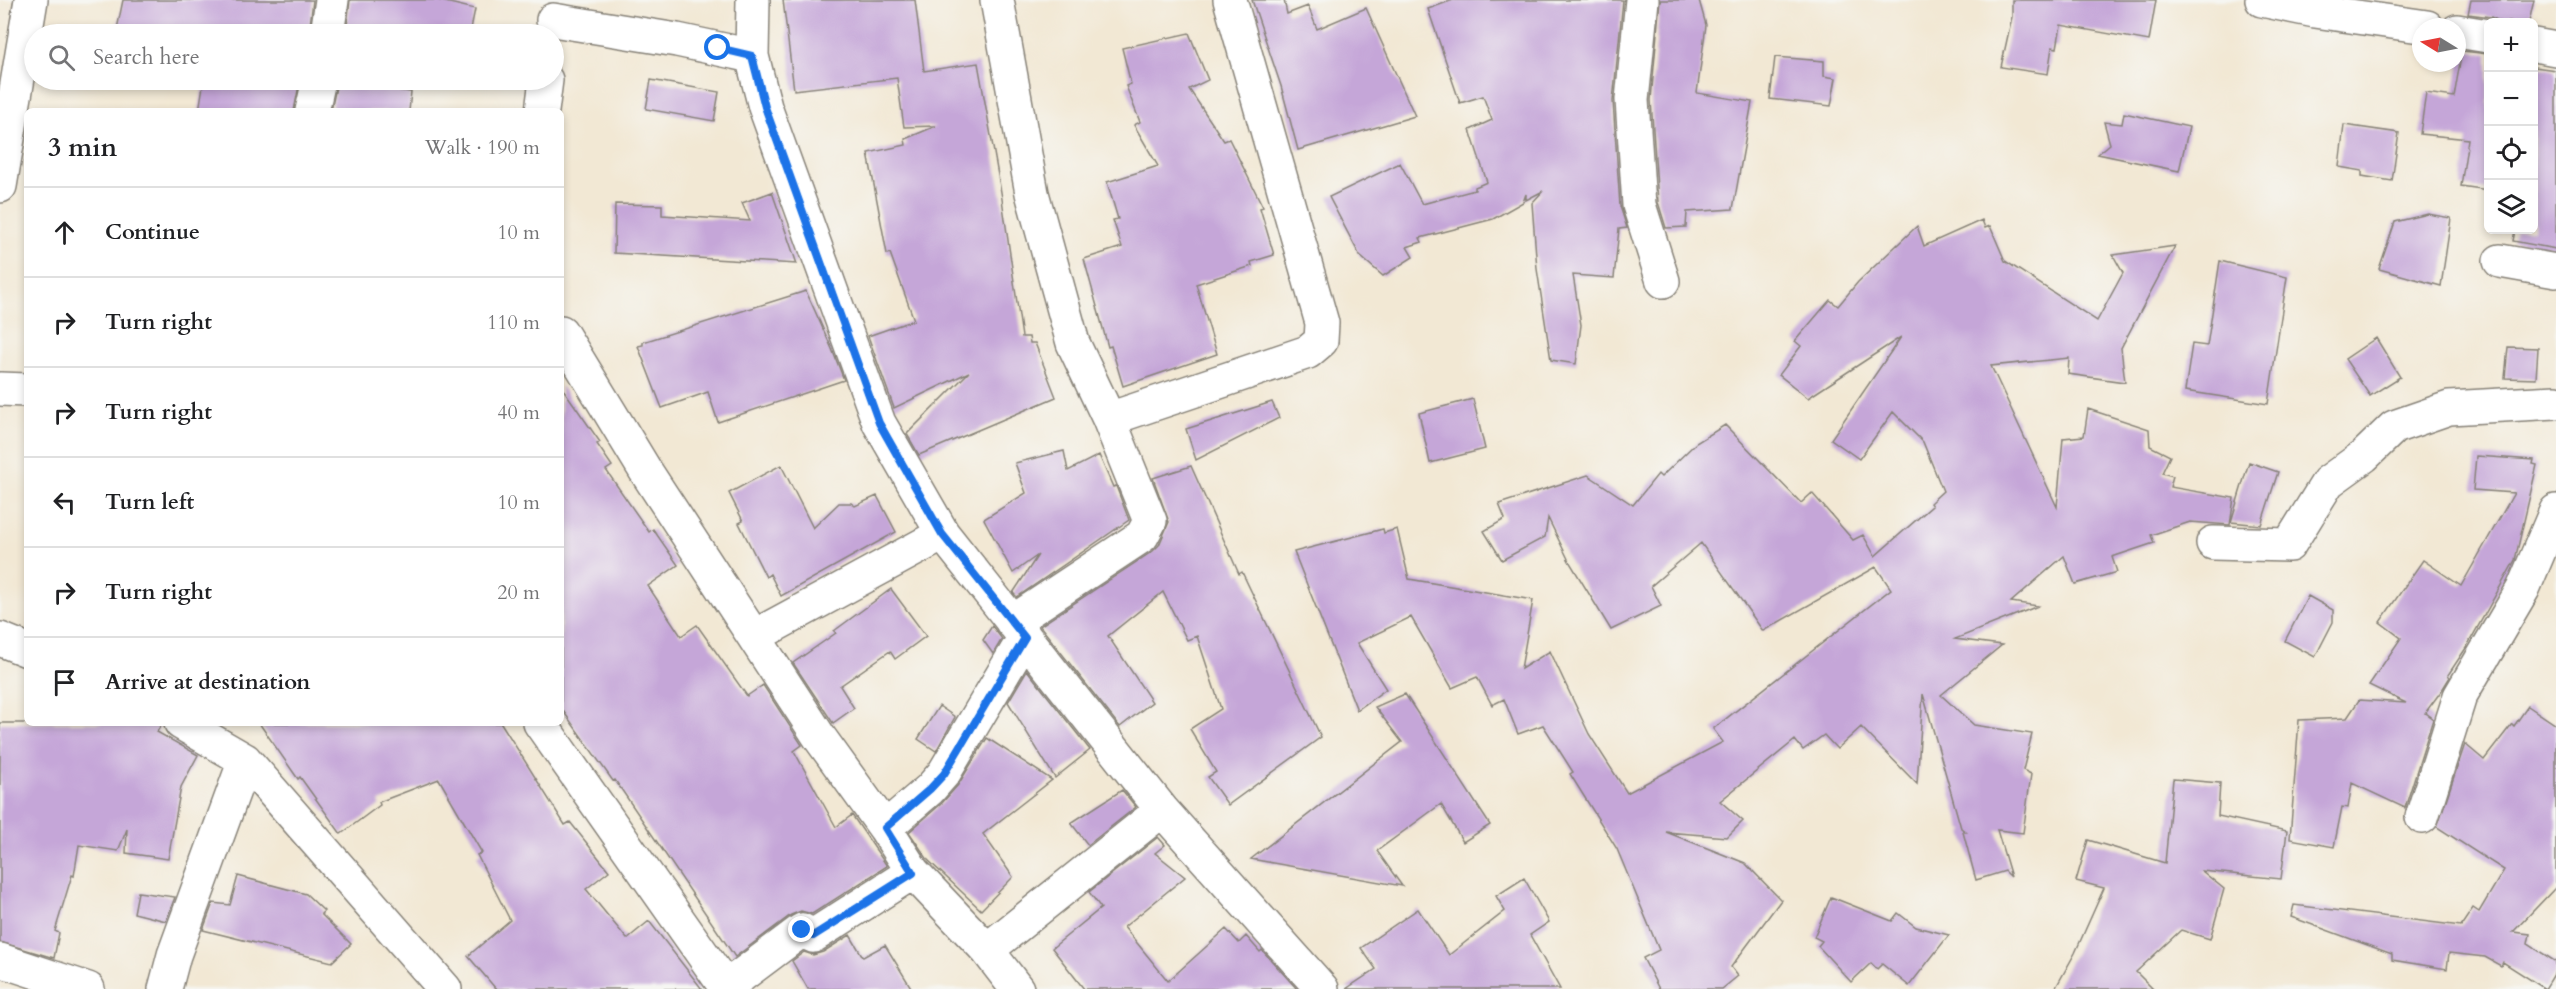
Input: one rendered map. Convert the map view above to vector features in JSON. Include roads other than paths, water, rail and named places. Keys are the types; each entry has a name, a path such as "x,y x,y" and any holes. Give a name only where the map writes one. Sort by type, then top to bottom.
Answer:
{"street":[{"path":"27,24 31,0"},
{"path":"328,24 332,0"},
{"path":"753,0 752,56 765,107 879,423 942,534 1162,810 1322,989"},
{"path":"885,828 944,774 1019,630 1142,536 1150,520 1109,418 1073,343 1032,193 997,0"},
{"path":"1109,418 1308,352 1321,341 1322,323 1230,0"},
{"path":"1642,0 1632,100 1639,206 1664,280"},
{"path":"2262,0 2315,11 2412,25"},
{"path":"553,18 752,56"},
{"path":"2466,32 2484,35"},
{"path":"0,186 24,42"},
{"path":"2538,46 2556,49"},
{"path":"313,108 317,90"},
{"path":"542,108 545,90"},
{"path":"2500,261 2556,271"},
{"path":"564,337 645,470 820,738 885,828 913,873 987,950 1017,989"},
{"path":"0,389 24,390"},
{"path":"2213,543 2289,545 2328,482 2364,456 2394,427 2449,408 2556,402"},
{"path":"2421,817 2460,696 2523,589 2556,510"},
{"path":"754,636 942,534"},
{"path":"0,639 24,649"},
{"path":"186,726 245,760 435,984"},
{"path":"542,726 727,988 802,930 813,936 913,873"},
{"path":"165,989 174,955 245,760"},
{"path":"987,950 1162,810"},
{"path":"0,960 88,989"}]}
